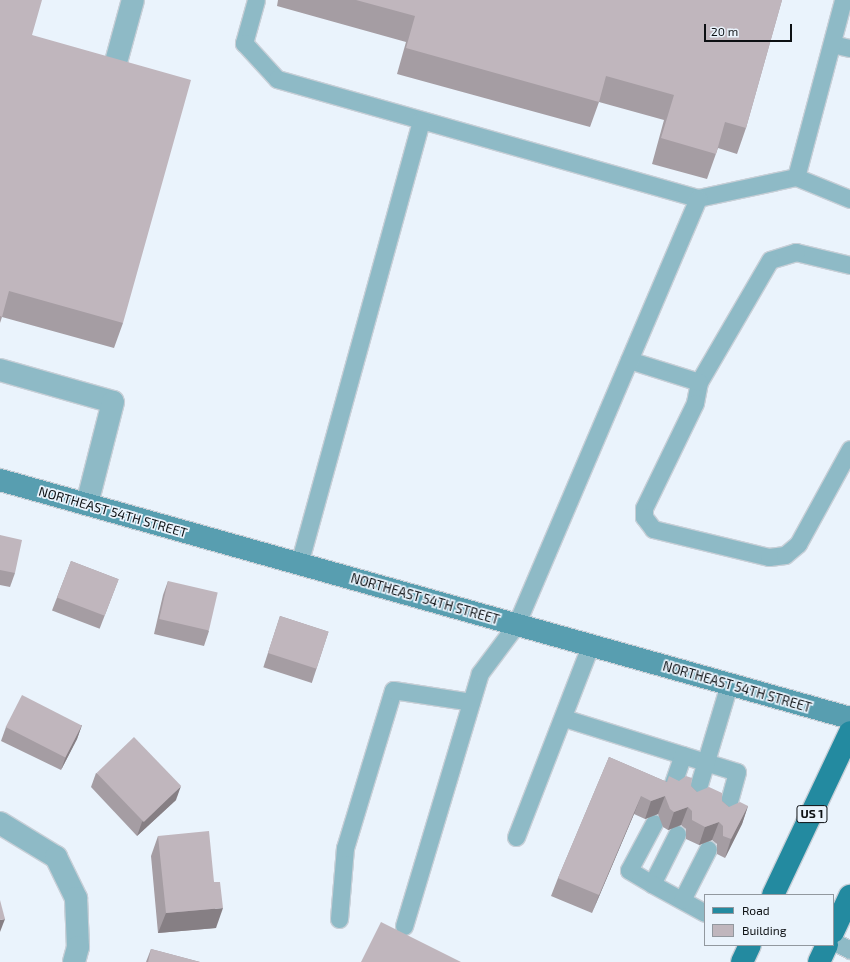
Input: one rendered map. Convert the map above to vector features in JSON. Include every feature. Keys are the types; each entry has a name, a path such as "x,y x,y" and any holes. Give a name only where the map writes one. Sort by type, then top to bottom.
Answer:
{"main road":[{"name":"US 1","path":"773,894 850,732"},
{"path":"834,930 850,896"},
{"path":"742,962 750,946"},
{"path":"819,962 827,946"}],"street":[{"path":"116,62 133,0"},
{"path":"0,370 113,402 87,504"},
{"name":"NORTHEAST 54TH STREET","path":"0,480 850,718"},
{"path":"0,823 56,857 76,898 78,947 74,962"}],"lane":[{"path":"256,0 244,43 277,79 698,198 796,177 850,199"},
{"path":"796,177 843,0"},
{"path":"832,44 850,48"},
{"path":"299,564 421,120"},
{"path":"404,926 480,673 516,624 698,198"},
{"path":"850,265 796,252 770,260 699,382 695,403 644,508 644,517 653,529 769,557 784,555 798,544 850,449"},
{"path":"629,360 699,382"},
{"path":"516,837 564,718 590,646"},
{"path":"694,801 729,684"},
{"path":"339,919 345,848 393,690 471,702"},
{"path":"564,718 736,772 725,816"},
{"path":"671,789 683,755"},
{"path":"654,823 629,870 704,912"},
{"path":"652,884 677,834"},
{"path":"682,900 708,849"},
{"path":"834,942 850,950"}],"building":[{"path":"0,0 42,0 32,35 191,80 123,323 9,291 2,317 0,316"},
{"path":"356,0 782,0 746,128 725,122 716,154 661,138 674,95 606,76 599,102 406,48 415,16"},
{"path":"0,535 22,540 15,573 0,570"},
{"path":"71,561 119,579 105,616 57,597"},
{"path":"168,581 218,592 209,630 159,619"},
{"path":"280,616 329,632 316,669 268,653"},
{"path":"22,695 82,725 65,757 6,727"},
{"path":"134,737 181,786 144,822 97,773"},
{"path":"609,757 667,782 669,776 679,781 686,776 692,778 691,786 697,792 709,787 722,793 722,801 729,807 740,802 748,806 731,839 723,836 723,826 719,822 705,827 692,820 692,811 688,807 674,812 670,809 665,796 651,801 641,796 599,895 558,878"},
{"path":"209,831 214,882 220,882 223,908 166,913 158,836"},
{"path":"0,900 5,919 0,920"},
{"path":"381,922 461,962 361,962"},
{"path":"151,949 200,962 148,962"}]}
